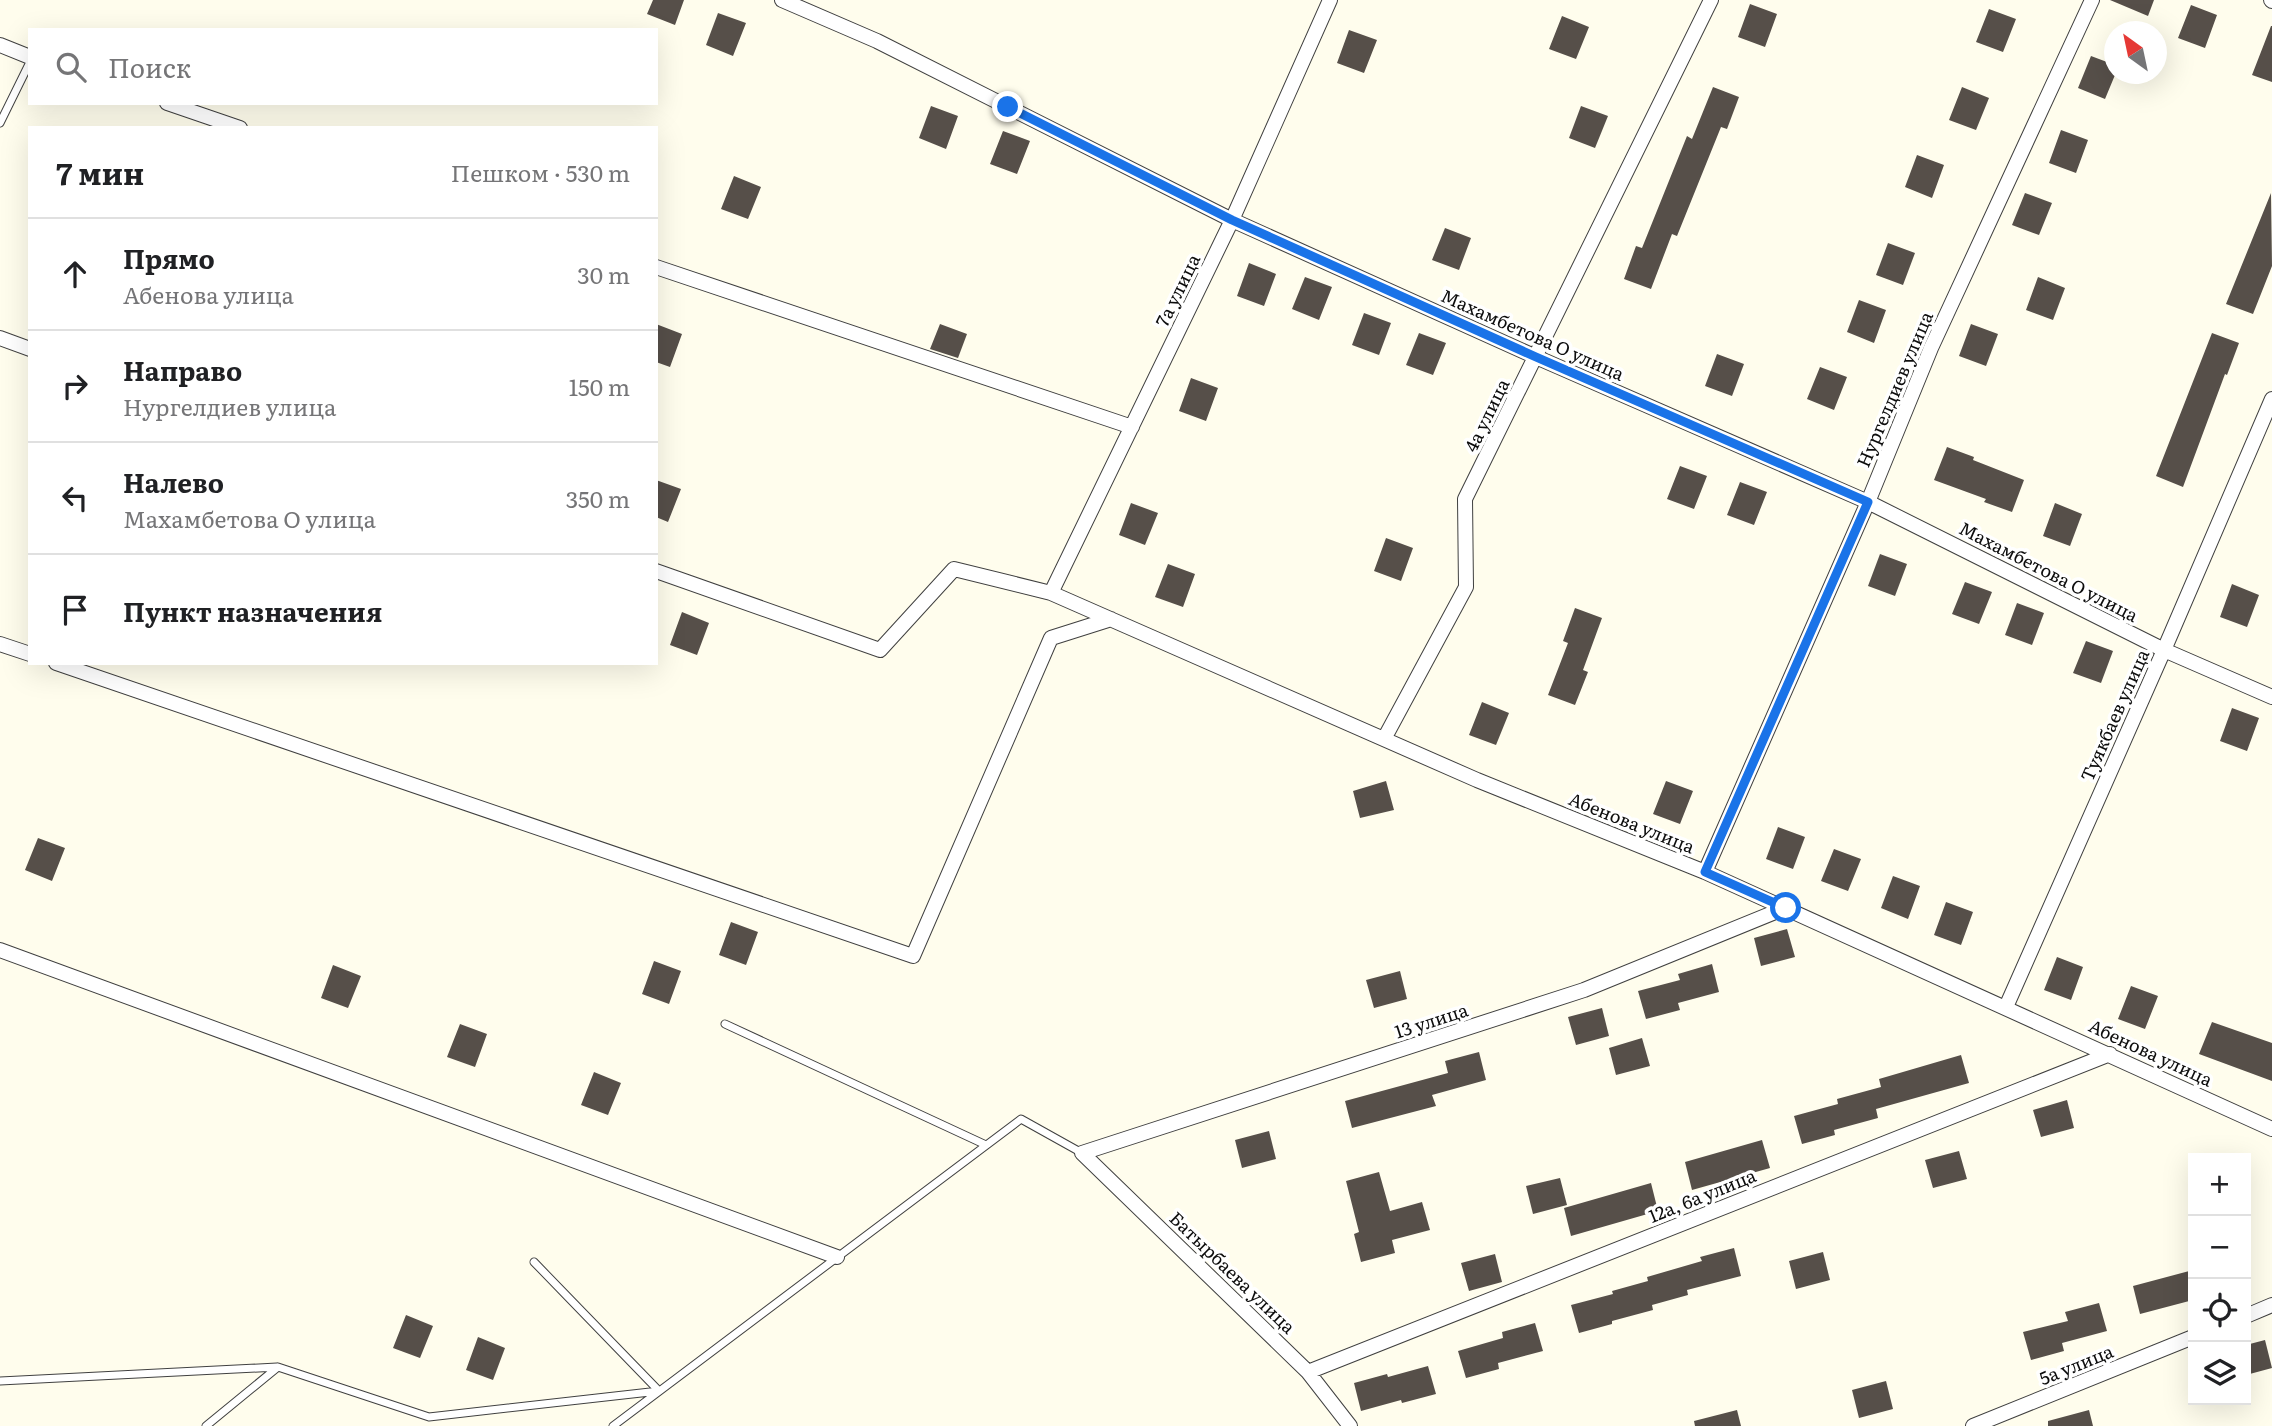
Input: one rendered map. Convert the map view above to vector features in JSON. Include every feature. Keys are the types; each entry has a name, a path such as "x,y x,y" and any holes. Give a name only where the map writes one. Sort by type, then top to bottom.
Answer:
{"street":[{"name":"Махамбетова О улица","path":"782,0 877,41 1232,220 1868,502 2164,650 2272,698"},
{"name":"7а улица","path":"1051,593 1232,220 1330,0"},
{"name":"4а улица","path":"1384,739 1466,587 1465,499 1711,0"},
{"name":"Нургелдиев улица","path":"1705,872 1868,502 1931,348 2092,0"},
{"path":"0,45 28,58"},
{"path":"173,105 234,126"},
{"path":"658,268 1132,427"},
{"path":"0,338 28,348"},
{"name":"Туякбаев улица","path":"2006,1007 2272,399"},
{"name":"Абенова улица","path":"658,572 880,650 954,569 1051,593 1477,780 1705,872 2272,1129"},
{"path":"61,665 913,956 1051,638 1111,619"},
{"path":"0,644 28,653"},
{"name":"13 улица","path":"1082,1153 1584,990 1786,908"},
{"path":"0,950 837,1257"},
{"name":"12а, 6а улица","path":"1308,1372 2110,1054"},
{"name":"Батырбаева улица","path":"1082,1153 1308,1372 1350,1426"},
{"path":"2251,1314 2272,1305"},
{"name":"5а улица","path":"1973,1426 2188,1339"}],"lane":[{"path":"0,123 28,63"},
{"path":"725,1024 986,1145"},
{"path":"613,1426 1021,1119 1082,1153"},
{"path":"534,1262 659,1391"},
{"path":"0,1381 278,1367 429,1417 659,1391"},
{"path":"206,1426 278,1367"}],"building":[{"path":"653,0 684,0 675,25 647,14"},
{"path":"2110,0 2154,0 2148,16"},
{"path":"1750,4 1777,14 1765,47 1738,37"},
{"path":"2191,5 2217,15 2205,48 2178,38"},
{"path":"1989,9 2016,19 2003,52 1976,42"},
{"path":"718,13 746,23 733,56 706,45"},
{"path":"1562,16 1589,27 1576,59 1549,49"},
{"path":"2272,26 2272,82 2252,75"},
{"path":"1349,30 1377,40 1364,73 1337,63"},
{"path":"2091,56 2104,61 2104,84 2111,84 2105,99 2078,88"},
{"path":"1713,87 1739,97 1727,129 1721,127 1677,236 1672,234 1651,289 1624,279 1636,246 1642,248 1687,136 1692,139"},
{"path":"1962,87 1989,98 1976,130 1949,120"},
{"path":"931,106 958,116 946,149 919,138"},
{"path":"1581,106 1608,116 1595,148 1569,138"},
{"path":"2061,130 2088,140 2076,173 2049,163"},
{"path":"1003,131 1030,141 1017,174 990,164"},
{"path":"1917,155 1944,165 1932,198 1905,187"},
{"path":"734,176 761,187 748,219 721,209"},
{"path":"2025,193 2052,203 2039,235 2012,225"},
{"path":"2271,193 2272,266 2253,314 2226,304"},
{"path":"1445,228 1471,238 1459,270 1432,260"},
{"path":"1888,243 1915,253 1903,285 1876,275"},
{"path":"1249,263 1276,274 1264,306 1237,296"},
{"path":"1305,277 1332,287 1319,320 1292,309"},
{"path":"2038,277 2065,288 2053,320 2026,310"},
{"path":"1859,300 1886,310 1874,343 1847,332"},
{"path":"1364,313 1391,323 1379,355 1352,345"},
{"path":"940,324 967,334 958,358 930,349"},
{"path":"1971,324 1998,334 1986,366 1959,356"},
{"path":"658,325 682,334 670,367 658,363"},
{"path":"1419,333 1446,343 1433,375 1406,365"},
{"path":"2212,333 2239,343 2183,487 2156,476"},
{"path":"1717,354 1744,364 1732,396 1705,386"},
{"path":"1820,367 1847,377 1834,410 1807,399"},
{"path":"1191,378 1218,388 1206,421 1179,411"},
{"path":"1947,447 2024,480 2012,512 1984,502 1986,499 1934,480"},
{"path":"1680,466 1707,476 1694,509 1667,499"},
{"path":"658,481 681,489 668,522 658,518"},
{"path":"1740,482 1767,492 1754,525 1727,515"},
{"path":"1131,503 1158,513 1145,545 1119,535"},
{"path":"2055,503 2082,514 2070,546 2043,536"},
{"path":"1386,538 1413,548 1401,581 1374,571"},
{"path":"1880,554 1907,564 1895,596 1868,586"},
{"path":"1168,564 1195,574 1183,607 1155,597"},
{"path":"1965,582 1992,592 1979,624 1952,614"},
{"path":"2232,584 2259,595 2247,627 2220,617"},
{"path":"2017,603 2044,613 2032,645 2005,635"},
{"path":"1575,608 1602,618 1583,670 1588,672 1575,705 1548,695 1568,643 1563,641"},
{"path":"682,612 709,623 697,655 670,645"},
{"path":"2086,641 2113,651 2101,683 2073,673"},
{"path":"1482,702 1509,713 1496,745 1469,735"},
{"path":"2232,708 2259,718 2247,751 2220,741"},
{"path":"1386,781 1394,810 1360,818 1353,791"},
{"path":"1666,781 1693,791 1680,824 1653,814"},
{"path":"1778,827 1805,837 1793,869 1766,859"},
{"path":"38,838 65,848 52,881 25,870"},
{"path":"1834,849 1861,859 1848,891 1821,881"},
{"path":"1893,876 1920,886 1908,919 1881,908"},
{"path":"1946,902 1973,912 1961,945 1934,935"},
{"path":"731,922 758,932 746,965 719,955"},
{"path":"1787,929 1795,957 1761,966 1754,938"},
{"path":"2057,957 2083,967 2071,1000 2044,990"},
{"path":"654,961 681,971 669,1004 642,994"},
{"path":"1712,964 1719,992 1678,1003 1680,1010 1646,1019 1638,991 1680,980 1678,974"},
{"path":"333,965 361,976 348,1008 321,998"},
{"path":"1400,971 1407,999 1374,1008 1366,980"},
{"path":"2131,986 2158,996 2145,1029 2118,1019"},
{"path":"1602,1008 1609,1036 1576,1045 1568,1017"},
{"path":"2212,1022 2272,1043 2272,1081 2199,1054"},
{"path":"460,1024 487,1034 475,1067 447,1057"},
{"path":"1642,1038 1650,1066 1616,1075 1609,1048"},
{"path":"1479,1052 1486,1080 1432,1095 1436,1106 1352,1128 1345,1101 1448,1073 1445,1061"},
{"path":"1961,1055 1969,1083 1876,1109 1878,1118 1834,1130 1835,1135 1802,1144 1794,1116 1838,1104 1837,1099 1881,1087 1879,1079"},
{"path":"594,1072 621,1083 608,1115 581,1105"},
{"path":"2067,1100 2074,1128 2041,1137 2033,1110"},
{"path":"1269,1131 1276,1159 1242,1168 1235,1140"},
{"path":"1762,1140 1770,1168 1692,1190 1685,1162"},
{"path":"1959,1151 1967,1179 1933,1188 1925,1160"},
{"path":"1379,1172 1390,1211 1422,1202 1430,1230 1392,1240 1395,1253 1361,1262 1354,1234 1359,1232 1346,1181"},
{"path":"1560,1178 1567,1205 1533,1214 1526,1186"},
{"path":"1651,1183 1658,1211 1571,1236 1564,1208"},
{"path":"1734,1248 1741,1276 1687,1290 1688,1295 1652,1305 1653,1310 1579,1333 1571,1305 1613,1294 1612,1291 1648,1281 1647,1277 1702,1261 1700,1257"},
{"path":"1823,1252 1830,1280 1796,1289 1789,1261"},
{"path":"1495,1254 1502,1282 1469,1291 1461,1263"},
{"path":"2188,1271 2188,1301 2140,1314 2133,1286"},
{"path":"2099,1303 2107,1331 2062,1343 2064,1351 2031,1360 2023,1332 2068,1321 2065,1312"},
{"path":"406,1315 433,1326 420,1358 393,1348"},
{"path":"1535,1323 1543,1351 1498,1363 1499,1369 1466,1378 1458,1351 1503,1338 1502,1332"},
{"path":"478,1337 505,1348 493,1380 466,1370"},
{"path":"2265,1340 2272,1368 2251,1374 2251,1344"},
{"path":"1428,1366 1436,1394 1361,1411 1354,1383"},
{"path":"1886,1381 1893,1409 1859,1418 1852,1390"},
{"path":"1737,1410 1741,1426 1695,1426 1694,1421"},
{"path":"2089,1410 2093,1426 2048,1426 2048,1421"}],"route":[{"path":"1008,107 1232,220 1868,502 1705,872 1786,908"}]}
